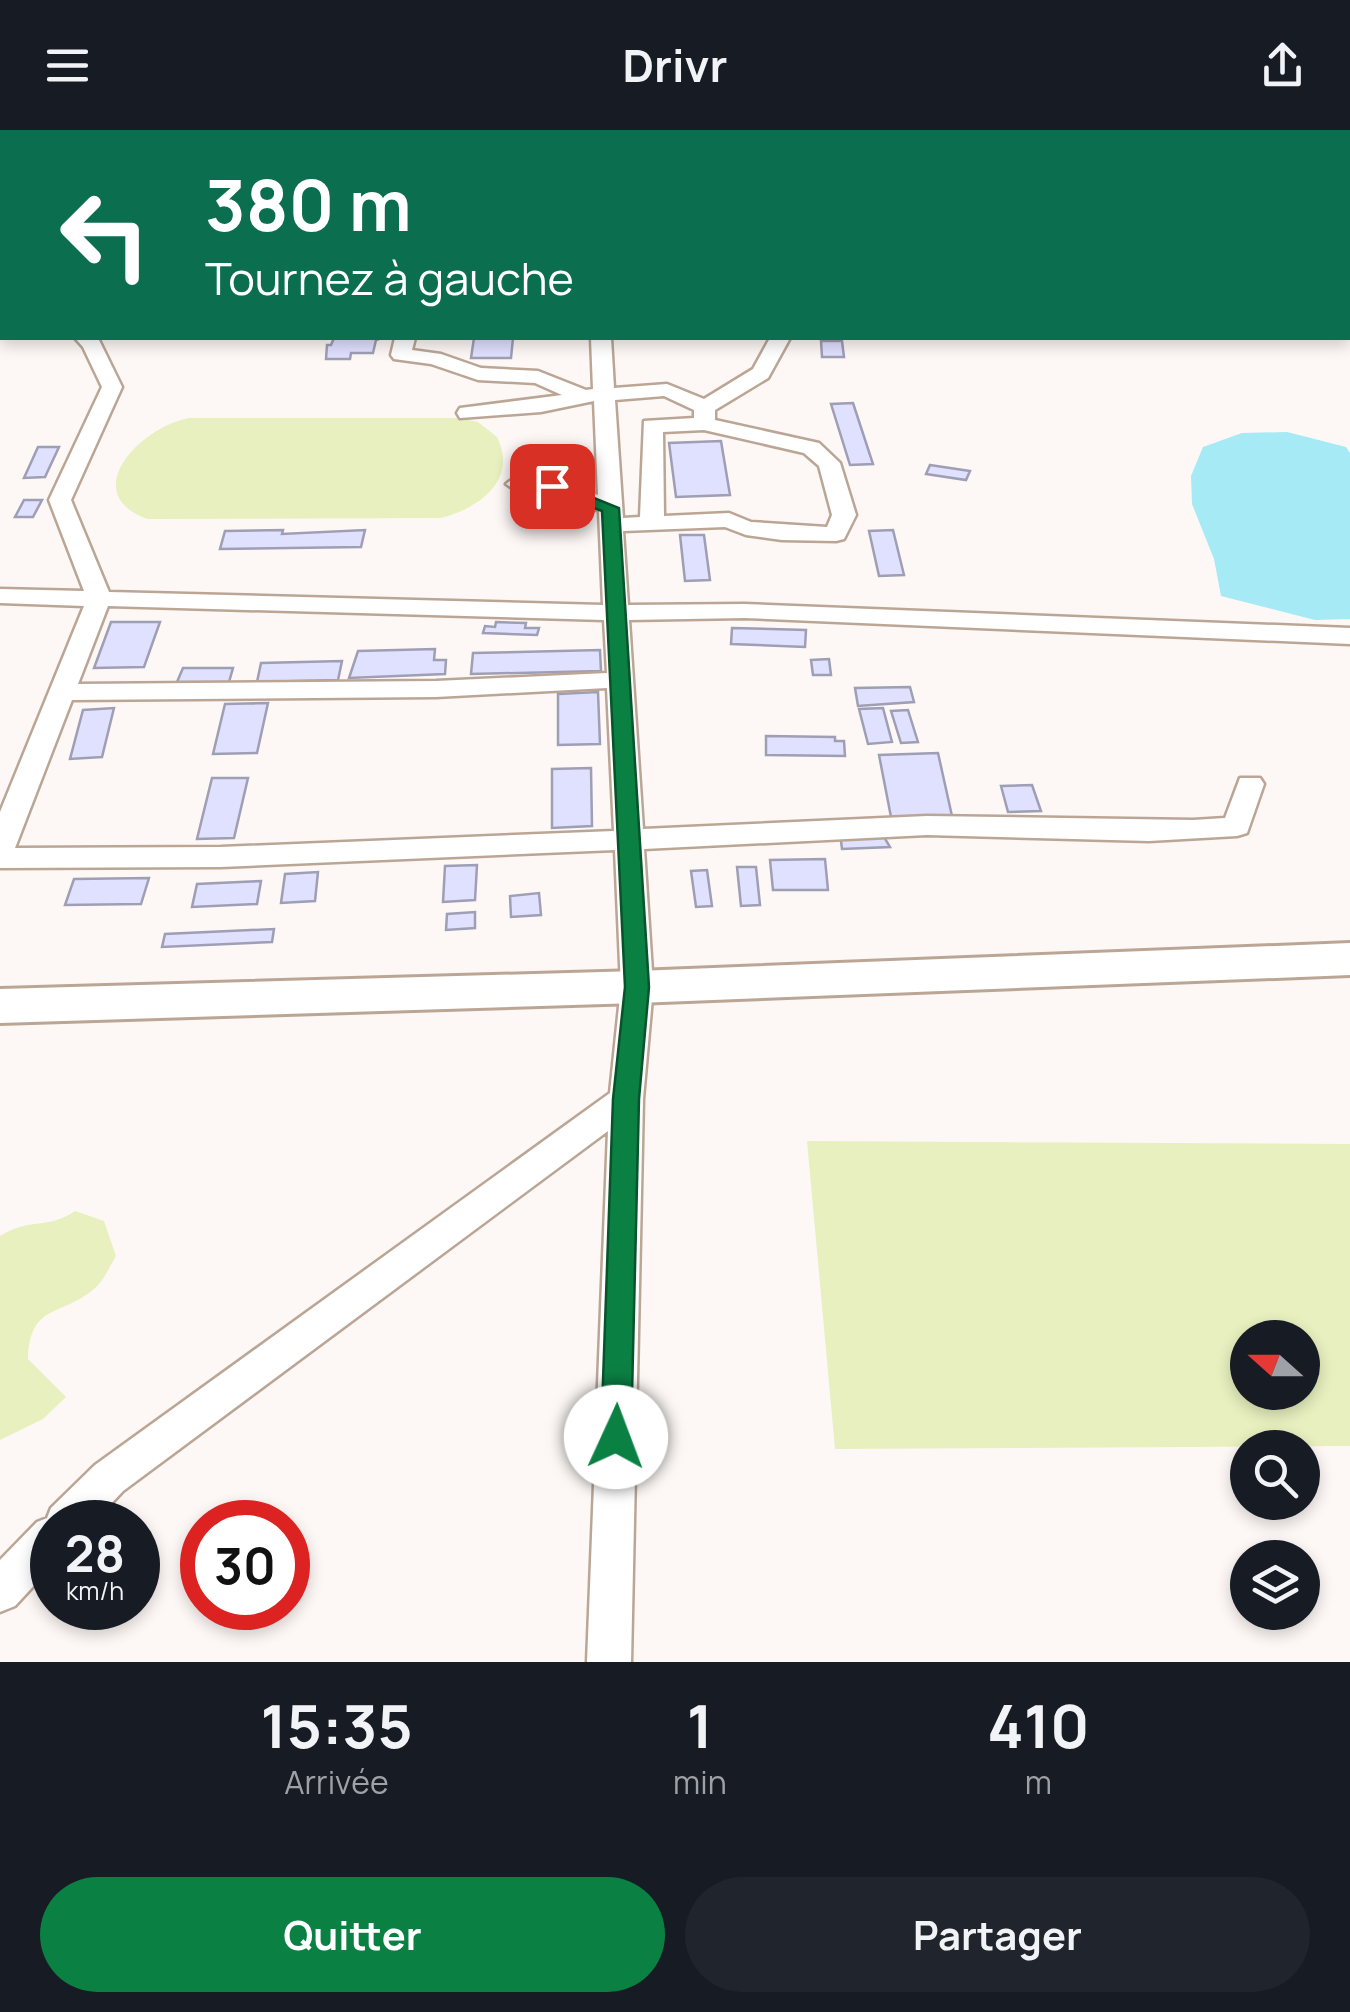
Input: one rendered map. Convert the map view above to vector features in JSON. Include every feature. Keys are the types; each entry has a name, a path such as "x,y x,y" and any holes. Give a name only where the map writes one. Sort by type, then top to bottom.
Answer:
{"highway":[{"path":"0,1006 637,987 1350,959"}],"street":[{"path":"0,848 99,598 60,500 112,387 87,340"},
{"path":"405,340 401,356 460,359 478,374 538,377 593,395"},
{"path":"601,340 593,395 611,517 637,987 626,1099 609,1662"},
{"path":"652,524 652,426 704,415 772,365 779,340"},
{"path":"468,413 541,406 593,395 667,390 704,415 811,448 829,463 844,515 836,534 782,533 746,528 729,520 652,524 611,517 552,486 518,484"},
{"path":"0,596 616,613 746,611 1350,636"},
{"path":"62,692 436,689 620,680"},
{"path":"0,858 209,856 629,841 932,825 1104,832 1207,830 1238,826 1250,784"},
{"path":"88,1500 109,1478 626,1099"},
{"path":"0,1591 30,1559"}],"green space":[{"path":"189,418 460,418 478,422 497,437 503,467 491,491 468,508 441,518 147,519 127,508 117,494 123,462 152,434"},
{"path":"807,1141 1350,1144 1350,1446 1320,1446 1320,1430 1230,1430 1230,1447 835,1449"},
{"path":"75,1211 104,1221 116,1256 94,1289 41,1320 30,1341 28,1359 66,1397 43,1419 0,1440 0,1236"}],"water":[{"path":"1287,432 1346,447 1350,453 1350,619 1315,620 1221,596 1214,559 1192,504 1191,476 1203,447 1242,433"}],"building":[{"path":"333,340 376,340 373,353 351,353 350,359 326,359 327,345"},
{"path":"474,340 513,340 511,358 471,358"},
{"path":"821,341 842,341 844,357 822,357"},
{"path":"853,403 873,464 850,465 831,404"},
{"path":"721,441 730,495 676,497 669,443"},
{"path":"38,447 59,447 45,477 24,478"},
{"path":"930,465 970,471 966,480 926,474"},
{"path":"24,500 42,500 33,517 15,517"},
{"path":"283,530 282,534 365,530 361,547 220,549 225,531"},
{"path":"893,530 904,575 879,576 869,531"},
{"path":"680,535 704,535 710,580 685,581"},
{"path":"111,622 160,622 144,667 94,668"},
{"path":"496,622 526,623 525,628 539,628 537,635 483,633 485,626 495,627"},
{"path":"732,628 806,630 805,647 731,644"},
{"path":"435,649 434,660 446,660 445,674 349,678 358,651"},
{"path":"600,650 601,671 471,674 473,653"},
{"path":"829,659 831,675 813,675 811,660"},
{"path":"342,661 338,680 257,682 261,663"},
{"path":"183,668 233,668 229,682 177,682"},
{"path":"910,687 914,702 858,706 855,688"},
{"path":"598,692 600,744 558,745 558,694"},
{"path":"268,703 257,753 213,754 225,704"},
{"path":"114,708 102,757 70,759 83,710"},
{"path":"883,708 892,742 868,744 859,709"},
{"path":"908,710 918,742 901,743 891,711"},
{"path":"766,736 835,737 835,741 844,741 845,756 766,755"},
{"path":"938,753 952,816 891,817 879,755"},
{"path":"591,768 592,826 552,828 552,769"},
{"path":"212,778 248,778 234,838 197,839"},
{"path":"1032,785 1041,811 1008,812 1001,786"},
{"path":"881,832 890,847 842,849 840,833"},
{"path":"825,859 828,890 773,890 770,860"},
{"path":"477,865 475,900 443,902 445,866"},
{"path":"737,867 756,867 760,905 741,906"},
{"path":"707,870 712,906 696,907 691,871"},
{"path":"318,872 315,901 281,903 285,874"},
{"path":"149,878 141,904 65,905 74,879"},
{"path":"261,881 257,904 192,907 197,884"},
{"path":"539,893 541,915 511,917 510,896"},
{"path":"475,912 475,928 446,930 447,914"},
{"path":"274,929 272,942 162,947 165,934"}],"route":[{"path":"552,486 610,508 637,987 626,1099 616,1437"}]}
